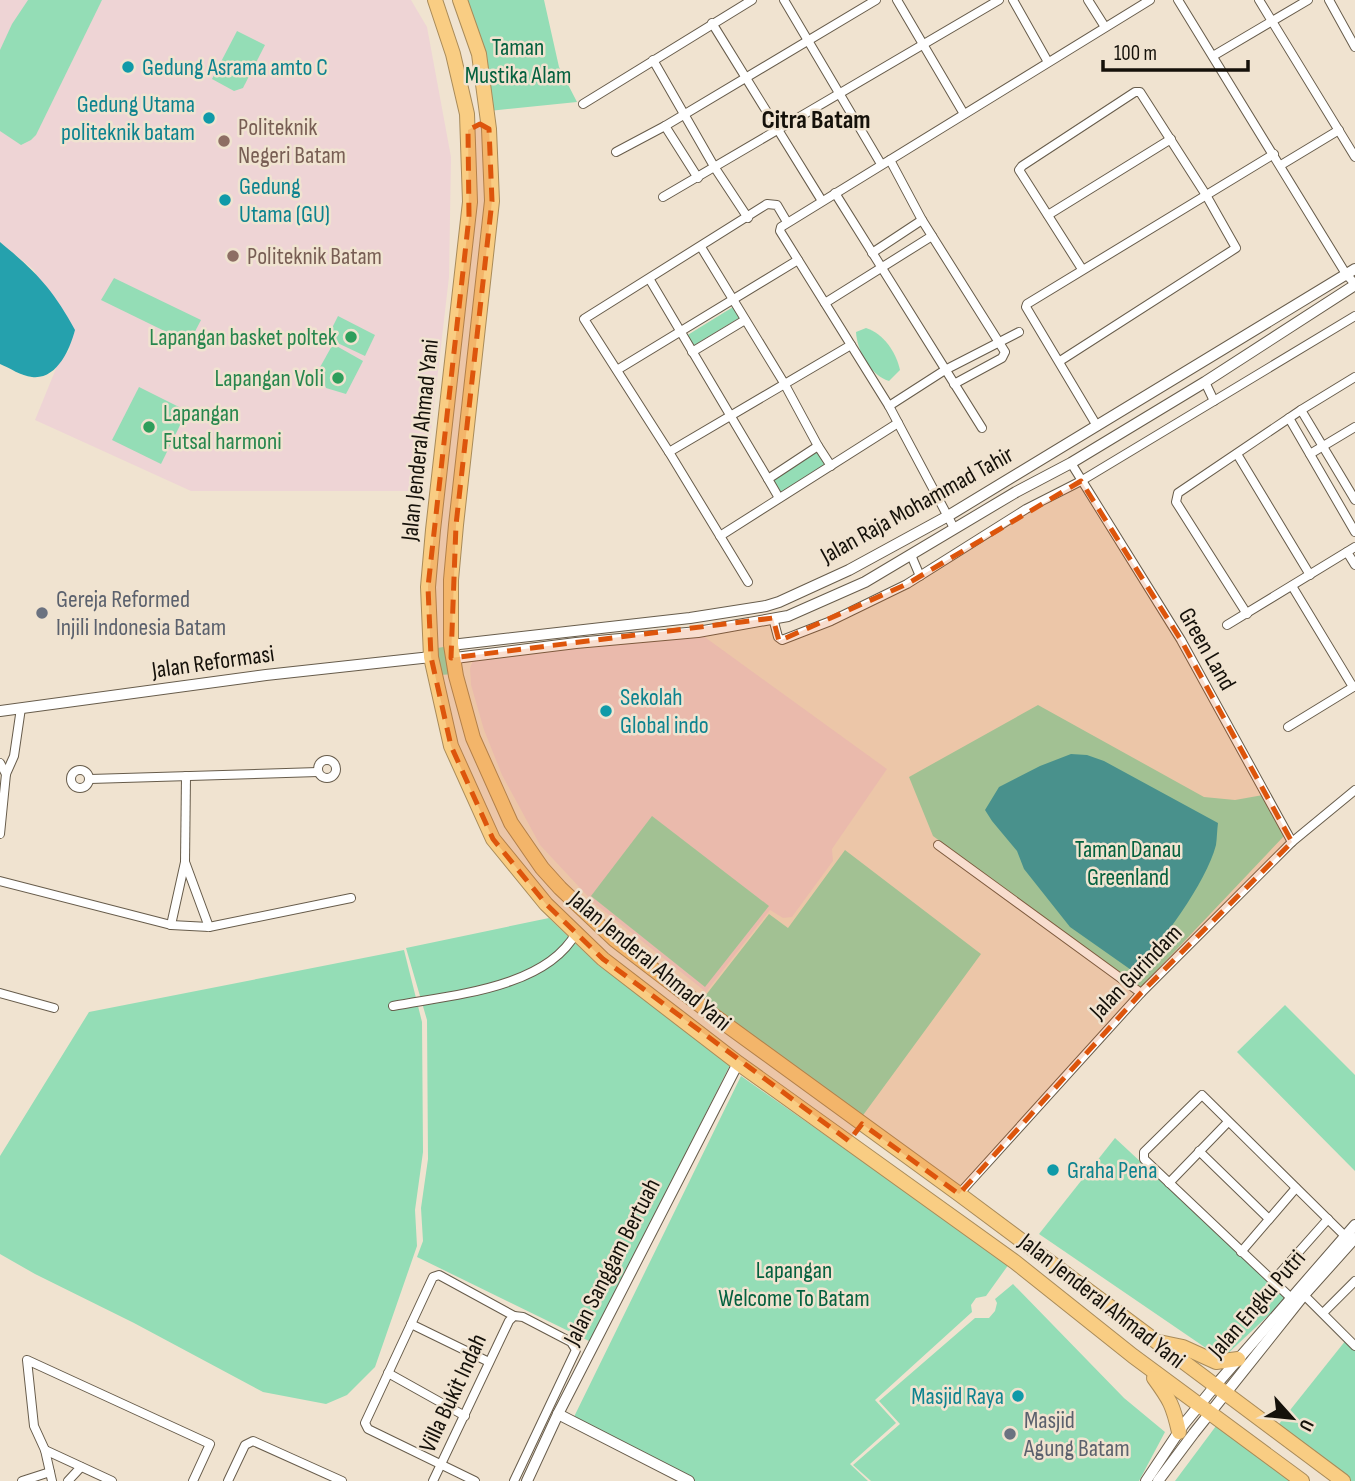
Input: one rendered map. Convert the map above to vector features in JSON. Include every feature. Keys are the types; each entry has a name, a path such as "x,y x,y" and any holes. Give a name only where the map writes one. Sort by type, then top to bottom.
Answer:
{"highway":[{"name":"Jalan Jenderal Ahmad Yani","path":"435,0 462,86 468,130 468,217 428,587 431,657 451,746 494,839 531,888 603,959 737,1063 1015,1262 1145,1365 1302,1481"},
{"name":"Jalan Jenderal Ahmad Yani","path":"460,0 479,54 489,129 492,201 451,580 453,651 456,676 473,738 511,823 542,868 615,940 1343,1481"},
{"path":"468,130 480,124 489,129"},
{"path":"849,1141 862,1124"},
{"path":"1155,1341 1183,1347 1216,1362 1238,1359"},
{"path":"1145,1365 1170,1398 1178,1432"}],"main road":[{"name":"Jalan Raja Mohammad Tahir","path":"453,651 766,606 849,570 948,516 1350,271"},
{"name":"Jalan Raja Mohammad Tahir","path":"453,651 698,632 788,615 865,582 954,528 1071,463 1205,382 1355,284"},
{"name":"Jalan Reformasi","path":"0,711 266,675 431,657"},
{"name":"Jalan Sanggam Bertuah","path":"527,1481 558,1414 737,1063"},
{"name":"Jalan Engku Putri","path":"1158,1481 1204,1409 1304,1295 1350,1237 1355,1225"},
{"name":"Jalan Engku Putri","path":"1220,1390 1238,1359 1290,1297 1350,1237"},
{"name":"Jalan Engku Putri","path":"1146,1481 1178,1432 1204,1409"},
{"path":"558,1414 690,1481"}],"street":[{"path":"583,104 752,0"},
{"path":"784,0 839,95 886,162 1005,352 1002,358 954,384"},
{"path":"616,152 665,126 876,0"},
{"path":"897,0 964,114"},
{"path":"663,197 924,45 987,3 999,0"},
{"path":"1013,0 1048,62"},
{"path":"1088,0 1105,27"},
{"path":"954,528 889,406 780,231 781,227 1150,0"},
{"path":"1178,0 1350,271 1355,284"},
{"path":"1273,0 1261,3 1339,130 1353,146 1355,157"},
{"path":"1213,56 1308,0"},
{"path":"1329,0 1355,47"},
{"path":"712,23 822,201"},
{"path":"653,60 715,168 748,218"},
{"path":"1060,362 1234,250 1235,244 1142,94 1135,92 1020,168 1019,172 1082,269"},
{"path":"665,126 698,178"},
{"path":"1281,165 1339,130"},
{"path":"1048,215 1171,139"},
{"path":"1097,426 1026,306 1028,302 1274,154"},
{"path":"835,193 982,428"},
{"path":"748,582 584,319 772,203 777,205 787,222"},
{"path":"872,253 922,220"},
{"path":"825,303 932,236"},
{"path":"701,247 831,466"},
{"path":"617,370 798,260"},
{"path":"650,280 779,498"},
{"path":"773,618 778,637 785,639 831,621 920,576 1026,509 1081,481 1355,316"},
{"path":"692,352 745,320"},
{"path":"889,406 945,370 1018,332"},
{"path":"669,452 851,345"},
{"path":"1247,614 1176,498 1181,491 1355,377"},
{"path":"1205,382 1214,401"},
{"path":"1301,410 1355,500"},
{"path":"1289,418 1355,532"},
{"path":"720,536 898,423"},
{"path":"1310,454 1355,427"},
{"path":"768,478 818,446"},
{"path":"1237,454 1310,575"},
{"name":"Green Land","path":"1071,463 1181,640 1292,842"},
{"path":"1346,484 1355,479"},
{"path":"1227,625 1351,550 1355,565"},
{"path":"911,555 920,576"},
{"path":"1288,727 1354,686 1292,586"},
{"path":"0,834 6,774 14,756 21,708"},
{"path":"0,763 6,774"},
{"path":"90,779 318,772"},
{"path":"171,925 185,862 186,776"},
{"name":"Jalan Gurindam","path":"959,1195 1141,993 1292,842 1355,790"},
{"path":"938,845 1141,993"},
{"path":"185,862 209,926"},
{"path":"0,881 171,925 209,926 351,898"},
{"path":"393,1006 486,989 529,975 569,947 576,933"},
{"path":"0,993 54,1008"},
{"path":"1290,1297 1144,1159 1144,1152 1200,1096 1205,1097 1328,1219 1350,1237"},
{"path":"1169,1183 1228,1122"},
{"path":"1199,1151 1269,1219"},
{"path":"1241,1252 1296,1188"},
{"path":"1272,1281 1328,1219"},
{"path":"475,1481 365,1426 430,1283 433,1277 439,1275 512,1319 523,1317 571,1342 576,1350 514,1481"},
{"path":"1323,1313 1355,1281"},
{"path":"1304,1295 1355,1346"},
{"name":"Villa Bukit Indah","path":"433,1481 512,1319"},
{"path":"411,1324 489,1362"},
{"path":"22,1481 51,1477 45,1450 34,1426 27,1360 210,1444 194,1481"},
{"path":"388,1373 465,1416"},
{"path":"228,1481 245,1445 253,1441 342,1481"},
{"path":"45,1450 112,1481"},
{"path":"68,1481 81,1467"}],"highlighted area":[{"path":"480,124 489,129 492,201 456,525 451,658 773,618 779,641 907,584 1081,481 1181,640 1292,842 1141,993 959,1194 862,1124 849,1141 603,959 546,904 493,839 451,746 431,657 428,587 469,217 468,130"}],"shaded area":[{"name":"Politeknik Batam","path":"0,0 411,0 427,27 451,157 449,277 424,491 191,491 35,420 57,366 70,349 34,270 0,242"},
{"path":"702,635 887,769 832,849 833,861 792,917 783,918 770,910 706,992 594,903 540,845 502,775 484,730 471,685 470,668 473,660 479,657"}],"green space":[{"path":"28,0 102,0 36,135 21,145 0,131 0,50 12,24"},
{"name":"Taman Mustika Alam","path":"460,0 544,0 559,67 577,102 489,111"},
{"path":"237,31 265,45 243,88 234,91 212,79"},
{"path":"114,278 201,320 189,343 101,300"},
{"path":"733,307 739,318 693,346 686,336"},
{"name":"Lapangan basket poltek","path":"338,316 375,335 365,356 327,338"},
{"path":"866,328 884,339 896,357 900,370 889,381 870,368 862,354 856,332"},
{"name":"Lapangan Voli","path":"333,344 363,361 346,394 326,388 319,369"},
{"name":"Lapangan Futsal harmoni","path":"139,387 187,411 161,464 112,440"},
{"path":"816,449 827,466 781,495 770,479"},
{"path":"450,646 454,674 440,675 437,648"},
{"name":"Taman Danau Greenland","path":"1038,705 1204,797 1235,800 1263,795 1285,835 1140,988 933,836 909,777"},
{"path":"652,816 769,906 705,987 591,896"},
{"path":"845,850 981,954 861,1118 702,1000 769,914 788,928"},
{"path":"549,918 598,965 731,1063 591,1342 417,1257 423,1241 421,1208 428,1159 427,1020 406,948"},
{"path":"404,950 422,1022 423,1152 415,1210 417,1246 375,1367 347,1395 326,1404 263,1392 0,1254 0,1156 89,1012"},
{"path":"1285,1005 1355,1075 1355,1171 1237,1052"},
{"name":"Lapangan Welcome To Batam","path":"741,1076 1009,1264 986,1296 976,1298 971,1305 972,1312 875,1400 896,1423 850,1464 868,1481 679,1481 570,1425"},
{"path":"1115,1138 1287,1298 1222,1359 1039,1234"},
{"path":"1013,1284 1124,1398 1165,1432 1139,1481 871,1481 853,1465 900,1424 879,1401 975,1318 989,1318 995,1311 995,1299"},
{"path":"1346,1340 1355,1347 1355,1481 1347,1481 1275,1429"},
{"path":"1216,1426 1293,1481 1175,1481"}],"water":[{"path":"0,242 42,282 59,303 75,330 61,362 49,374 41,377 24,375 0,364"},
{"path":"1071,754 1087,755 1104,761 1218,823 1216,845 1203,877 1169,930 1134,972 1070,927 1024,869 1017,851 985,810 999,787"}],"place":[{"name":"Gedung Asrama amto C","path":"128,67"},
{"name":"Gedung Utama politeknik batam","path":"209,118"},
{"name":"Politeknik Negeri Batam","path":"224,141"},
{"name":"Gedung Utama (GU)","path":"225,200"},
{"name":"Politeknik Batam","path":"233,256"},
{"name":"Lapangan basket poltek","path":"351,337"},
{"name":"Lapangan Voli","path":"338,378"},
{"name":"Lapangan Futsal harmoni","path":"149,427"},
{"name":"Gereja Reformed Injili Indonesia Batam","path":"42,613"},
{"name":"Sekolah Global indo","path":"606,711"},
{"name":"Graha Pena","path":"1053,1170"},
{"name":"Masjid Raya","path":"1018,1396"},
{"name":"Masjid Agung Batam","path":"1010,1434"}],"district":[{"name":"Citra Batam","path":"816,120"}]}
